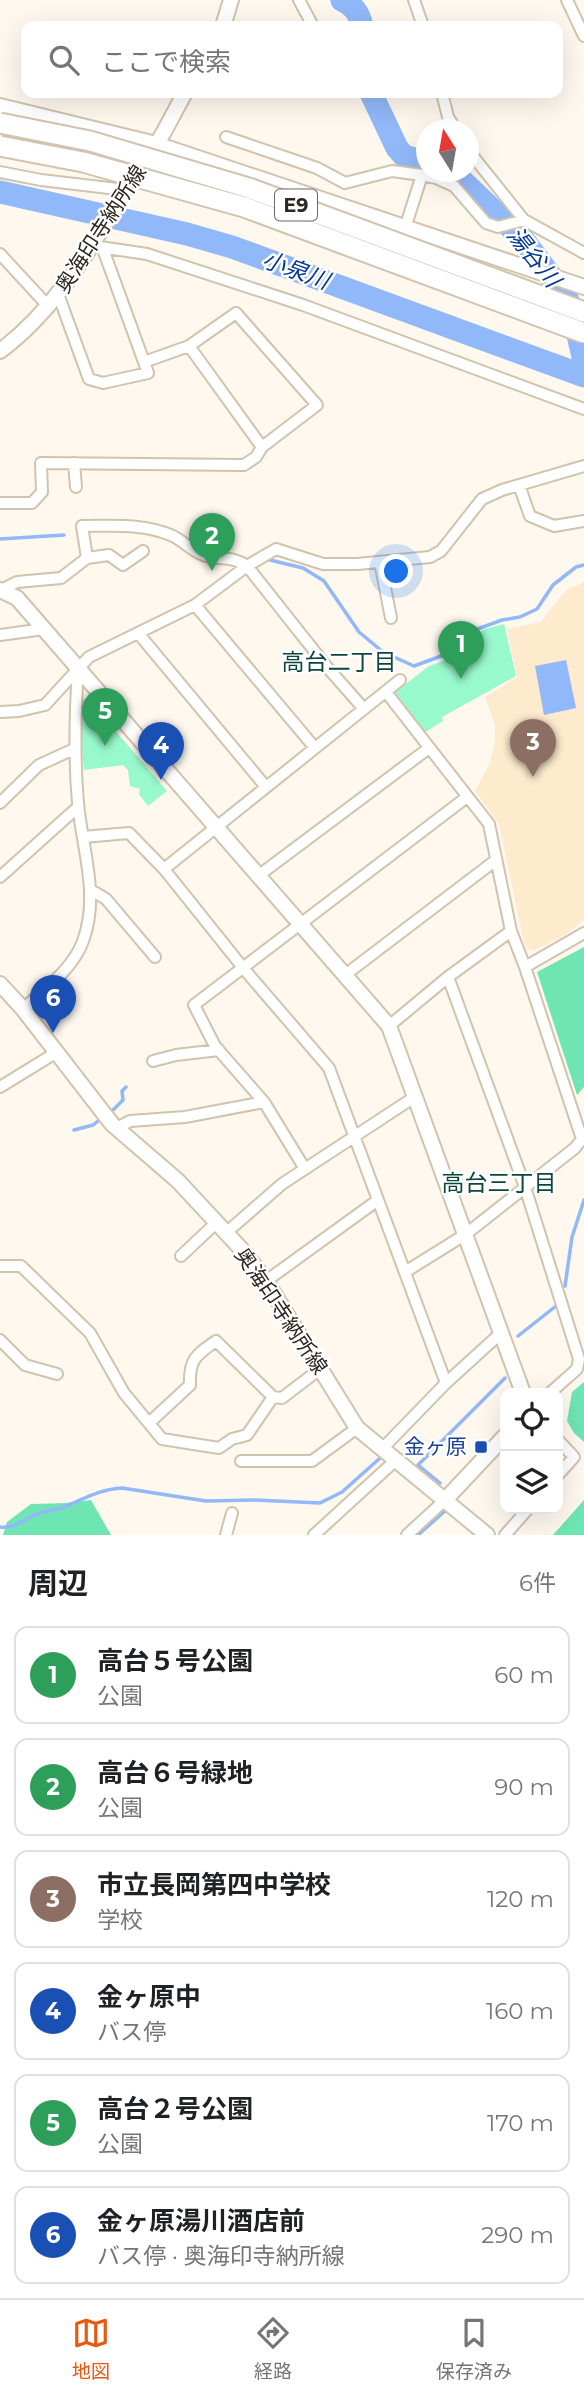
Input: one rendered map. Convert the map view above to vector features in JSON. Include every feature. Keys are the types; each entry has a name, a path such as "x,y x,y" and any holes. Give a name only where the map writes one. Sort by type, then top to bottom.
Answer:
{"highway":[{"name":"E9","path":"0,123 90,141 249,188 584,312"},
{"name":"E9","path":"0,146 83,162 244,207 584,332"}],"street":[{"path":"225,21 231,0"},
{"path":"299,0 310,21"},
{"path":"414,0 420,21"},
{"path":"567,0 584,36"},
{"name":"奥海印寺納所線","path":"0,351 53,300 98,244 123,194 156,144 181,98"},
{"path":"443,98 449,119"},
{"path":"0,106 156,144 580,285"},
{"path":"226,137 317,168 345,183 391,171 416,174"},
{"path":"479,164 524,220 584,253"},
{"path":"0,172 123,194"},
{"path":"405,228 420,182"},
{"path":"445,182 454,186 486,223 498,227 524,220"},
{"path":"0,254 53,300 89,379 103,383 148,373 98,244"},
{"path":"98,244 147,254 290,301 584,409"},
{"path":"0,503 32,503 42,492 41,463 244,465 256,457 262,447 317,405 236,313 189,346 144,362"},
{"path":"189,346 262,447"},
{"path":"74,463 76,487"},
{"path":"0,712 45,705 89,657 195,606 247,566 276,549 323,564 418,560 441,551 482,499 584,466"},
{"path":"519,485 530,516 554,526 584,521"},
{"path":"87,558 82,526 132,526 156,530 174,537 202,555 237,559 247,566 364,709"},
{"path":"0,590 17,582 61,578 87,558 109,555 123,565 143,551"},
{"path":"380,562 391,618"},
{"path":"0,590 17,597 389,1026 521,1388"},
{"path":"195,606 316,748"},
{"path":"0,635 44,629"},
{"path":"138,633 266,787"},
{"path":"23,1009 65,970 83,944 90,915 91,890 78,807 74,749 78,669"},
{"path":"164,869 400,680"},
{"path":"386,692 489,824 511,931 582,1139 575,1148 467,1234 405,1272"},
{"path":"258,876 429,748"},
{"path":"0,803 39,765 74,749"},
{"path":"305,1169 264,1102 219,1050 194,1005 467,797"},
{"path":"0,877 78,807"},
{"path":"83,837 129,833 164,869 244,969 329,1068 446,1383"},
{"path":"345,975 496,860"},
{"path":"91,890 106,899 155,957"},
{"path":"389,1026 448,977 511,931"},
{"path":"525,967 584,933"},
{"path":"448,977 524,1186 579,1359 577,1369 556,1388"},
{"name":"奥海印寺納所線","path":"0,984 117,1128 177,1181 222,1227 266,1281 357,1428 487,1535"},
{"path":"153,1061 176,1055 219,1050"},
{"path":"0,1087 57,1052"},
{"path":"181,1256 282,1184 416,1096"},
{"path":"117,1128 130,1121 185,1117 264,1102"},
{"path":"266,1281 378,1200"},
{"path":"0,1266 21,1266 90,1333 124,1393 162,1439 219,1448 232,1439 247,1435 273,1397"},
{"path":"382,1449 446,1383 502,1332"},
{"path":"0,1340 25,1364 57,1374"},
{"path":"149,1423 190,1385 189,1368 197,1354 216,1341 273,1397 282,1398 320,1369"},
{"path":"241,1461 312,1461 357,1428"},
{"path":"407,1535 445,1500 500,1441"},
{"path":"563,1445 574,1457 563,1469"},
{"path":"314,1535 396,1460"},
{"path":"226,1535 232,1513"},
{"path":"505,1535 524,1514"}],"shaded area":[{"path":"584,582 584,920 565,935 530,950 524,943 499,824 475,791 490,763 495,742 495,725 485,697 517,677 507,629 541,622 565,591"}],"green space":[{"path":"504,624 516,676 442,717 443,721 425,732 395,692 429,666 449,659 485,629"},
{"path":"87,698 167,791 148,806 139,794 140,789 130,786 128,770 123,765 84,770 77,703"},
{"path":"584,947 584,1087 577,1095 537,972"},
{"path":"584,1382 584,1442 574,1433 567,1421 572,1392"},
{"path":"91,1500 111,1535 3,1535 7,1522 31,1504"},
{"path":"584,1500 584,1535 553,1535"}],"water":[{"path":"566,660 576,708 544,715 535,666"}],"waterway":[{"name":"湯谷川","path":"342,0 355,10 360,21"},
{"name":"湯谷川","path":"373,98 397,148 404,156 416,159"},
{"name":"湯谷川","path":"463,182 522,238 566,296 584,361"},
{"name":"小泉川","path":"0,192 187,234 232,247 584,376"},
{"path":"0,539 64,535"},
{"path":"270,560 303,568 324,581 359,632 383,652 414,666 444,655 472,631 502,620 520,617 537,609 553,585 576,567 584,565"},
{"path":"113,1110 123,1100 122,1091 126,1087"},
{"path":"74,1130 98,1121"},
{"path":"565,1286 572,1237 584,1200"},
{"path":"518,1336 556,1306"},
{"path":"440,1483 418,1465 505,1378"},
{"path":"0,1527 16,1524 99,1492 122,1488 206,1501 320,1503 342,1492 379,1459"},
{"path":"418,1535 446,1510"}],"place":[{"name":"高台６号緑地","path":"212,571"},
{"name":"高台５号公園","path":"461,679"},
{"name":"高台２号公園","path":"105,746"},
{"name":"市立長岡第四中学校","path":"533,777"},
{"name":"金ヶ原中","path":"161,780"},
{"name":"金ヶ原湯川酒店前","path":"53,1033"},
{"name":"金ヶ原","path":"481,1447"}],"district":[{"name":"高台二丁目","path":"339,662"},
{"name":"高台三丁目","path":"499,1183"}]}
